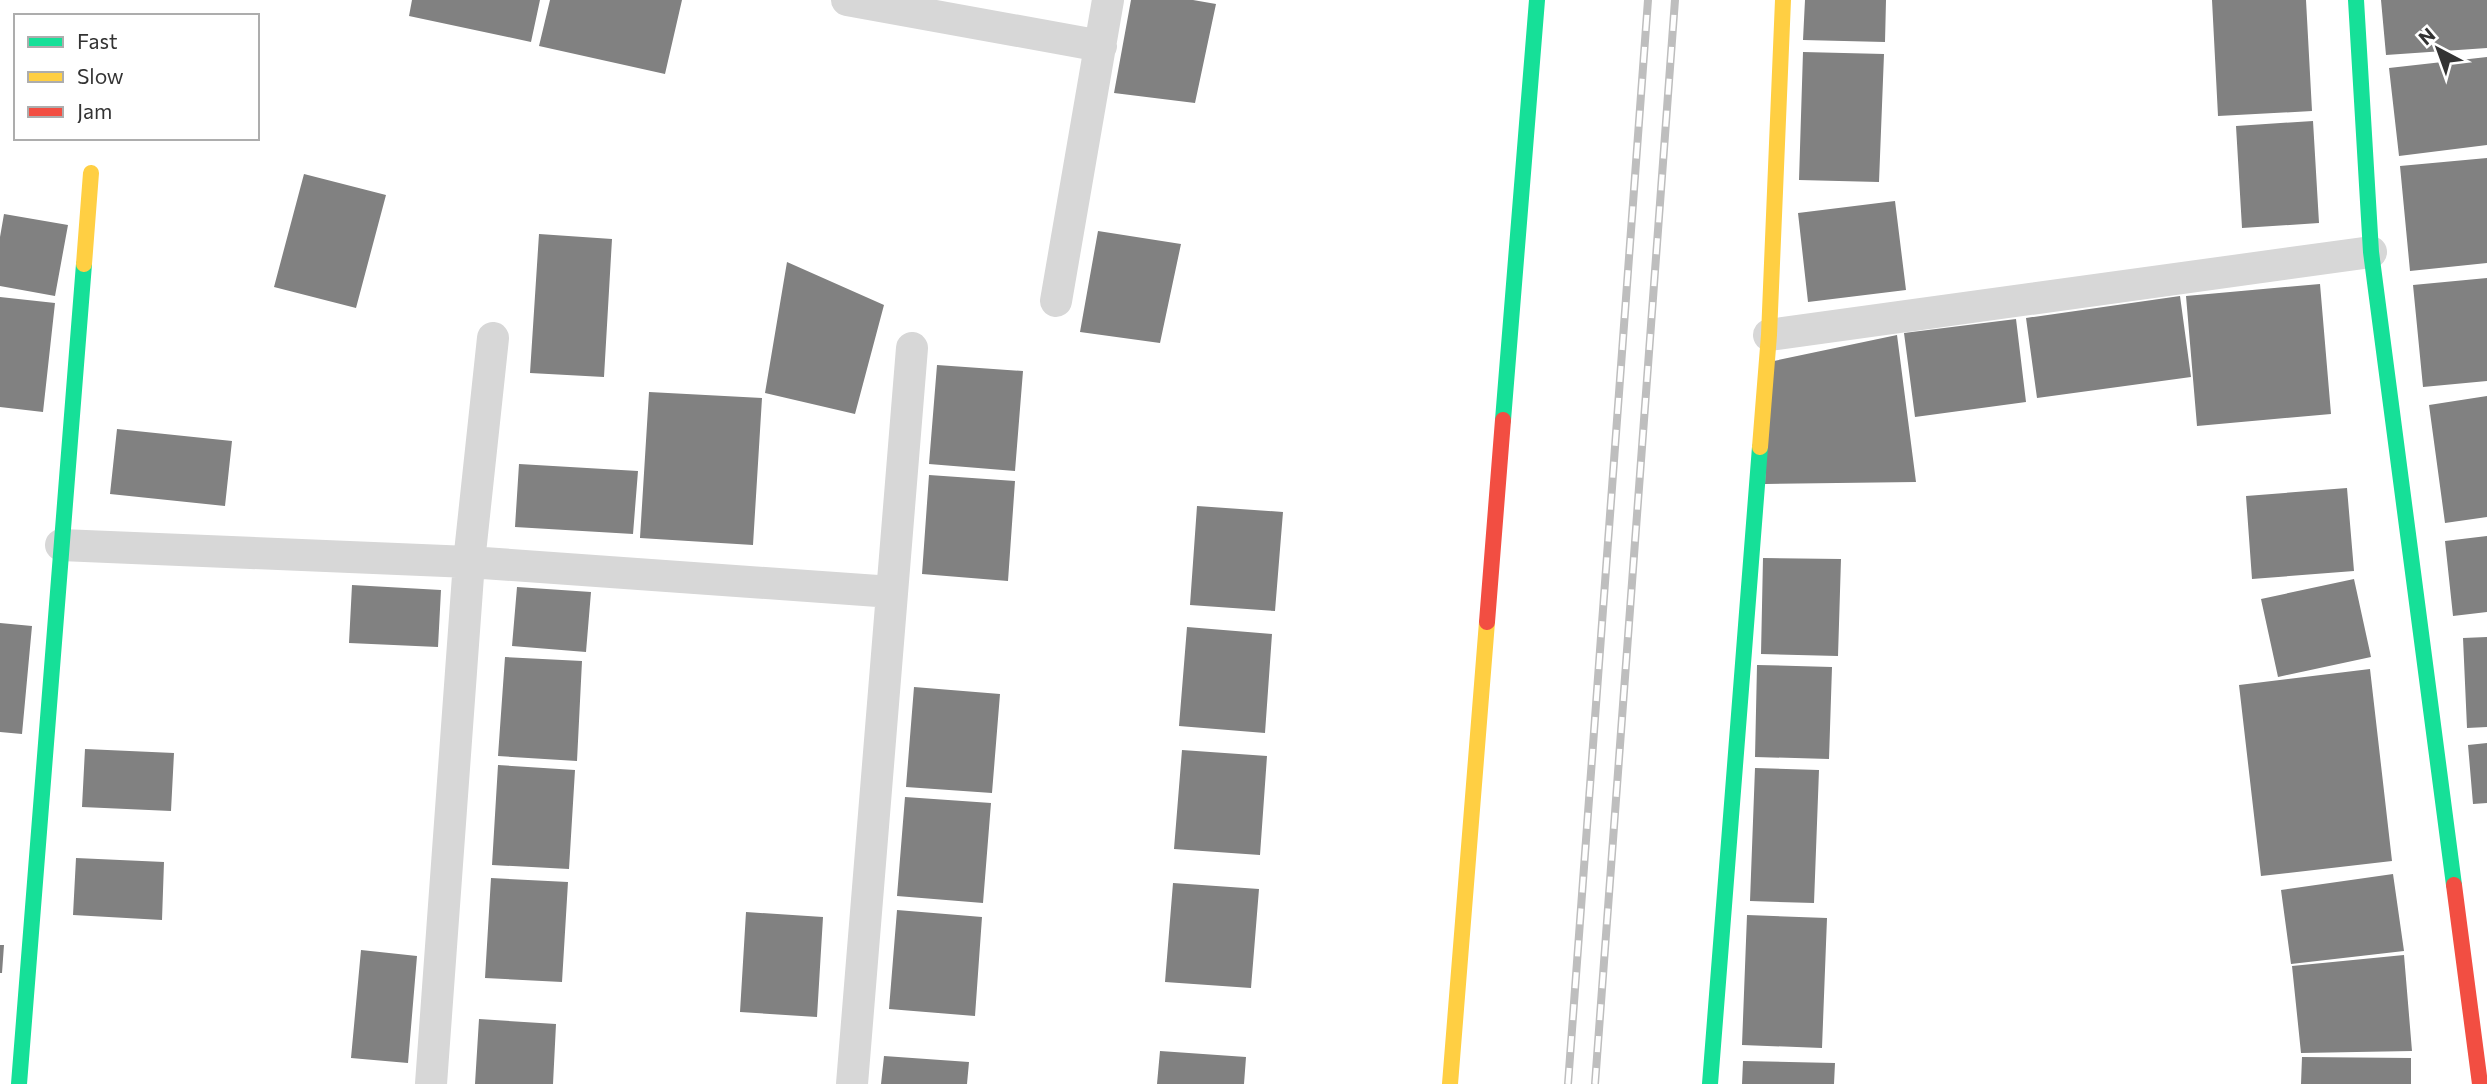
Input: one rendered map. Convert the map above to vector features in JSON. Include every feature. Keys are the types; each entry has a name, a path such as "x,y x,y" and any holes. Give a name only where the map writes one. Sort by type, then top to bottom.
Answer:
{"street":[{"path":"847,0 1101,46"},
{"path":"1056,301 1108,0"},
{"path":"1450,1084 1537,0"},
{"path":"1710,1084 1769,335 1783,0"},
{"path":"2356,0 2371,252 2480,1084"},
{"path":"19,1084 90,173"},
{"path":"1769,335 2371,252"},
{"path":"431,1084 469,562 493,338"},
{"path":"852,1084 912,348"},
{"path":"61,545 469,562 892,592"}],"building":[{"path":"412,0 540,0 531,42 409,16"},
{"path":"550,0 682,0 665,74 539,46"},
{"path":"1131,0 1193,0 1216,4 1195,103 1114,93"},
{"path":"1805,0 1886,0 1885,42 1803,40"},
{"path":"2212,0 2306,0 2312,111 2218,116"},
{"path":"2381,0 2487,0 2487,48 2386,55"},
{"path":"1803,52 1884,54 1879,182 1799,180"},
{"path":"2487,57 2487,145 2399,156 2389,68"},
{"path":"2313,121 2319,223 2242,228 2236,126"},
{"path":"2487,158 2487,263 2410,271 2400,166"},
{"path":"304,174 386,195 356,308 274,287"},
{"path":"1895,201 1906,290 1808,302 1798,213"},
{"path":"4,214 68,225 55,296 0,286 0,237"},
{"path":"1098,231 1181,244 1160,343 1080,332"},
{"path":"539,234 612,239 604,377 530,373"},
{"path":"787,262 884,305 855,414 765,393"},
{"path":"2487,278 2487,381 2423,387 2413,285"},
{"path":"2320,284 2331,414 2197,426 2186,296"},
{"path":"2180,296 2191,377 2037,398 2026,318"},
{"path":"0,297 55,303 43,412 0,407"},
{"path":"2016,319 2026,402 1915,417 1904,333"},
{"path":"1897,335 1916,482 1765,484 1769,362"},
{"path":"937,365 1023,371 1015,471 929,464"},
{"path":"649,392 762,398 753,545 640,538"},
{"path":"2487,396 2487,517 2445,523 2429,405"},
{"path":"117,429 232,441 225,506 110,494"},
{"path":"519,464 638,471 633,534 515,527"},
{"path":"929,475 1015,481 1008,581 922,574"},
{"path":"2347,488 2354,571 2252,579 2246,496"},
{"path":"1197,506 1283,512 1275,611 1190,605"},
{"path":"2487,536 2487,612 2453,616 2445,541"},
{"path":"1763,558 1841,559 1838,656 1761,654"},
{"path":"2354,579 2371,657 2278,677 2261,599"},
{"path":"352,585 441,590 438,647 349,643"},
{"path":"517,587 591,592 586,652 512,646"},
{"path":"0,623 32,626 22,734 0,732"},
{"path":"1187,627 1272,634 1265,733 1179,726"},
{"path":"2487,637 2487,727 2467,728 2463,638"},
{"path":"505,657 582,661 577,761 498,756"},
{"path":"1757,665 1832,667 1829,759 1755,757"},
{"path":"2370,669 2392,861 2261,876 2239,685"},
{"path":"914,687 1000,694 992,793 906,787"},
{"path":"2487,743 2487,803 2473,804 2468,745"},
{"path":"85,749 174,753 171,811 82,807"},
{"path":"1182,750 1267,756 1260,855 1174,849"},
{"path":"498,765 575,770 569,869 492,865"},
{"path":"1755,768 1819,770 1814,903 1750,901"},
{"path":"905,797 991,803 983,903 897,896"},
{"path":"76,858 164,862 162,920 73,915"},
{"path":"2393,874 2404,951 2291,964 2281,890"},
{"path":"491,878 568,882 562,982 485,978"},
{"path":"1173,883 1259,889 1251,988 1165,982"},
{"path":"897,910 982,917 975,1016 889,1009"},
{"path":"746,912 823,917 817,1017 740,1012"},
{"path":"1747,915 1827,918 1822,1048 1742,1045"},
{"path":"0,945 4,945 2,973 0,973"},
{"path":"361,950 417,956 408,1063 351,1058"},
{"path":"2404,955 2412,1051 2301,1053 2292,966"},
{"path":"479,1019 556,1024 553,1084 475,1084"},
{"path":"1160,1051 1246,1057 1244,1084 1157,1084"},
{"path":"884,1056 969,1062 967,1084 881,1084"},
{"path":"2302,1057 2411,1058 2411,1084 2301,1084"},
{"path":"1743,1061 1835,1063 1834,1084 1742,1084"}],"railway":[{"path":"1568,1084 1648,0"},
{"path":"1595,1084 1675,0"}],"traffic: fast":[{"path":"1503,420 1537,0"},
{"path":"2356,0 2371,252 2454,885"},
{"path":"19,1084 84,264"},
{"path":"1710,1084 1760,447"}],"traffic: slow":[{"path":"1760,447 1769,335 1783,0"},
{"path":"84,264 91,173"},
{"path":"1450,1084 1487,622"}],"traffic: jam":[{"path":"1487,622 1503,420"},
{"path":"2454,885 2480,1084"}]}
